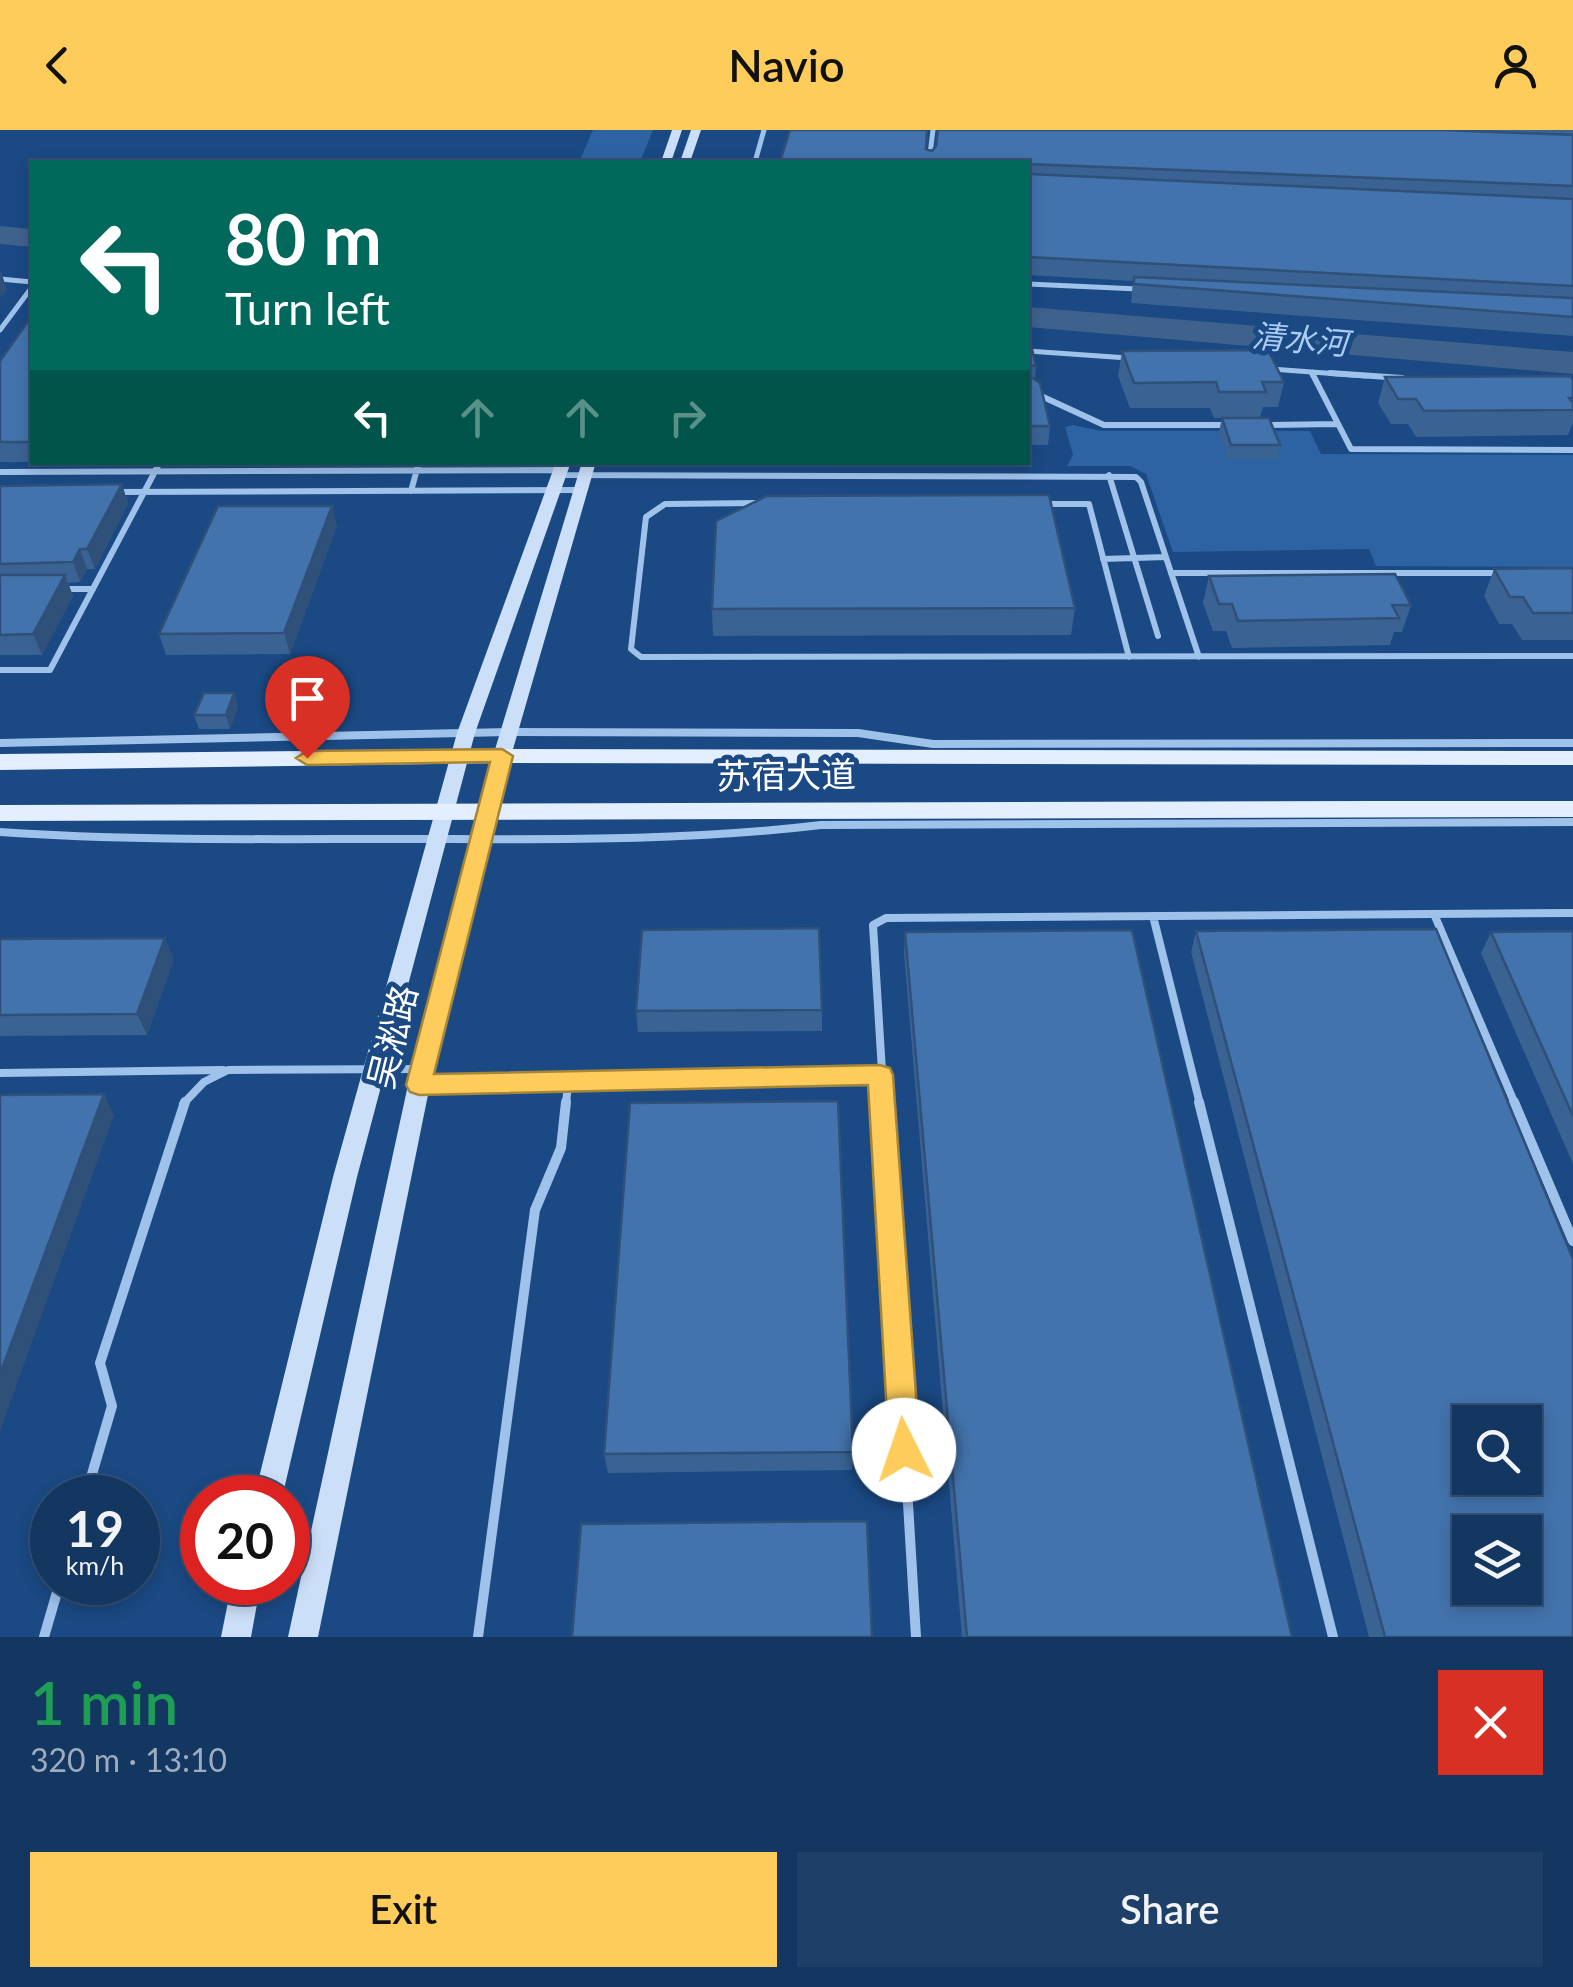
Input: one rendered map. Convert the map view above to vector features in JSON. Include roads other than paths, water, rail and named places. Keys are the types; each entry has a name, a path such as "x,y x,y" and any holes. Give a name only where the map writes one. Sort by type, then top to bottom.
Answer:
{"main road":[{"path":"667,160 677,130"},
{"path":"686,160 696,130"},
{"name":"吴淞路","path":"274,1475 373,1069 463,745 560,474"},
{"name":"吴淞路","path":"303,1637 421,1077 506,744 586,474"},
{"name":"苏宿大道","path":"0,762 506,744 1573,758"},
{"name":"苏宿大道","path":"0,813 484,827 995,808 1573,808"},
{"path":"236,1637 243,1605"}],"lane":[{"path":"756,160 764,130"},
{"path":"929,160 933,130"},
{"path":"0,280 30,285"},
{"path":"1030,284 1144,290"},
{"path":"0,330 30,288"},
{"path":"1030,351 1137,359"},
{"path":"1253,368 1405,378"},
{"path":"1311,372 1351,450 1573,450"},
{"path":"1030,391 1104,425 1240,424"},
{"path":"1260,424 1338,424"},
{"path":"0,670 50,670 158,465"},
{"path":"850,474 851,465"},
{"path":"410,491 418,466"},
{"path":"0,472 418,466 560,474 1136,477 1141,482 1199,657"},
{"path":"108,492 410,491 586,474"},
{"path":"1109,474 1158,636"},
{"path":"776,503 678,502 654,508 646,517 631,649 641,657 1573,656"},
{"path":"1031,504 1090,504 1129,657"},
{"path":"1104,558 1166,557"},
{"path":"1171,573 1508,573"},
{"path":"56,589 93,588"},
{"path":"506,744 858,733 933,744 1573,744"},
{"path":"0,743 463,745"},
{"path":"484,827 742,836 821,825 1573,822"},
{"path":"0,832 73,838 442,827"},
{"path":"1434,914 1573,1242"},
{"path":"916,1637 873,925 886,918 1573,914"},
{"path":"1153,916 1334,1637"},
{"path":"0,1073 373,1069 421,1077 568,1084 880,1075"},
{"path":"92,1475 112,1406 100,1363 182,1104 204,1082 228,1070"},
{"path":"478,1637 534,1210 561,1148 568,1084"},
{"path":"44,1637 53,1605"}],"waterway":[{"name":"清水河","path":"0,235 30,238"},
{"name":"清水河","path":"1030,317 1573,363"}]}
